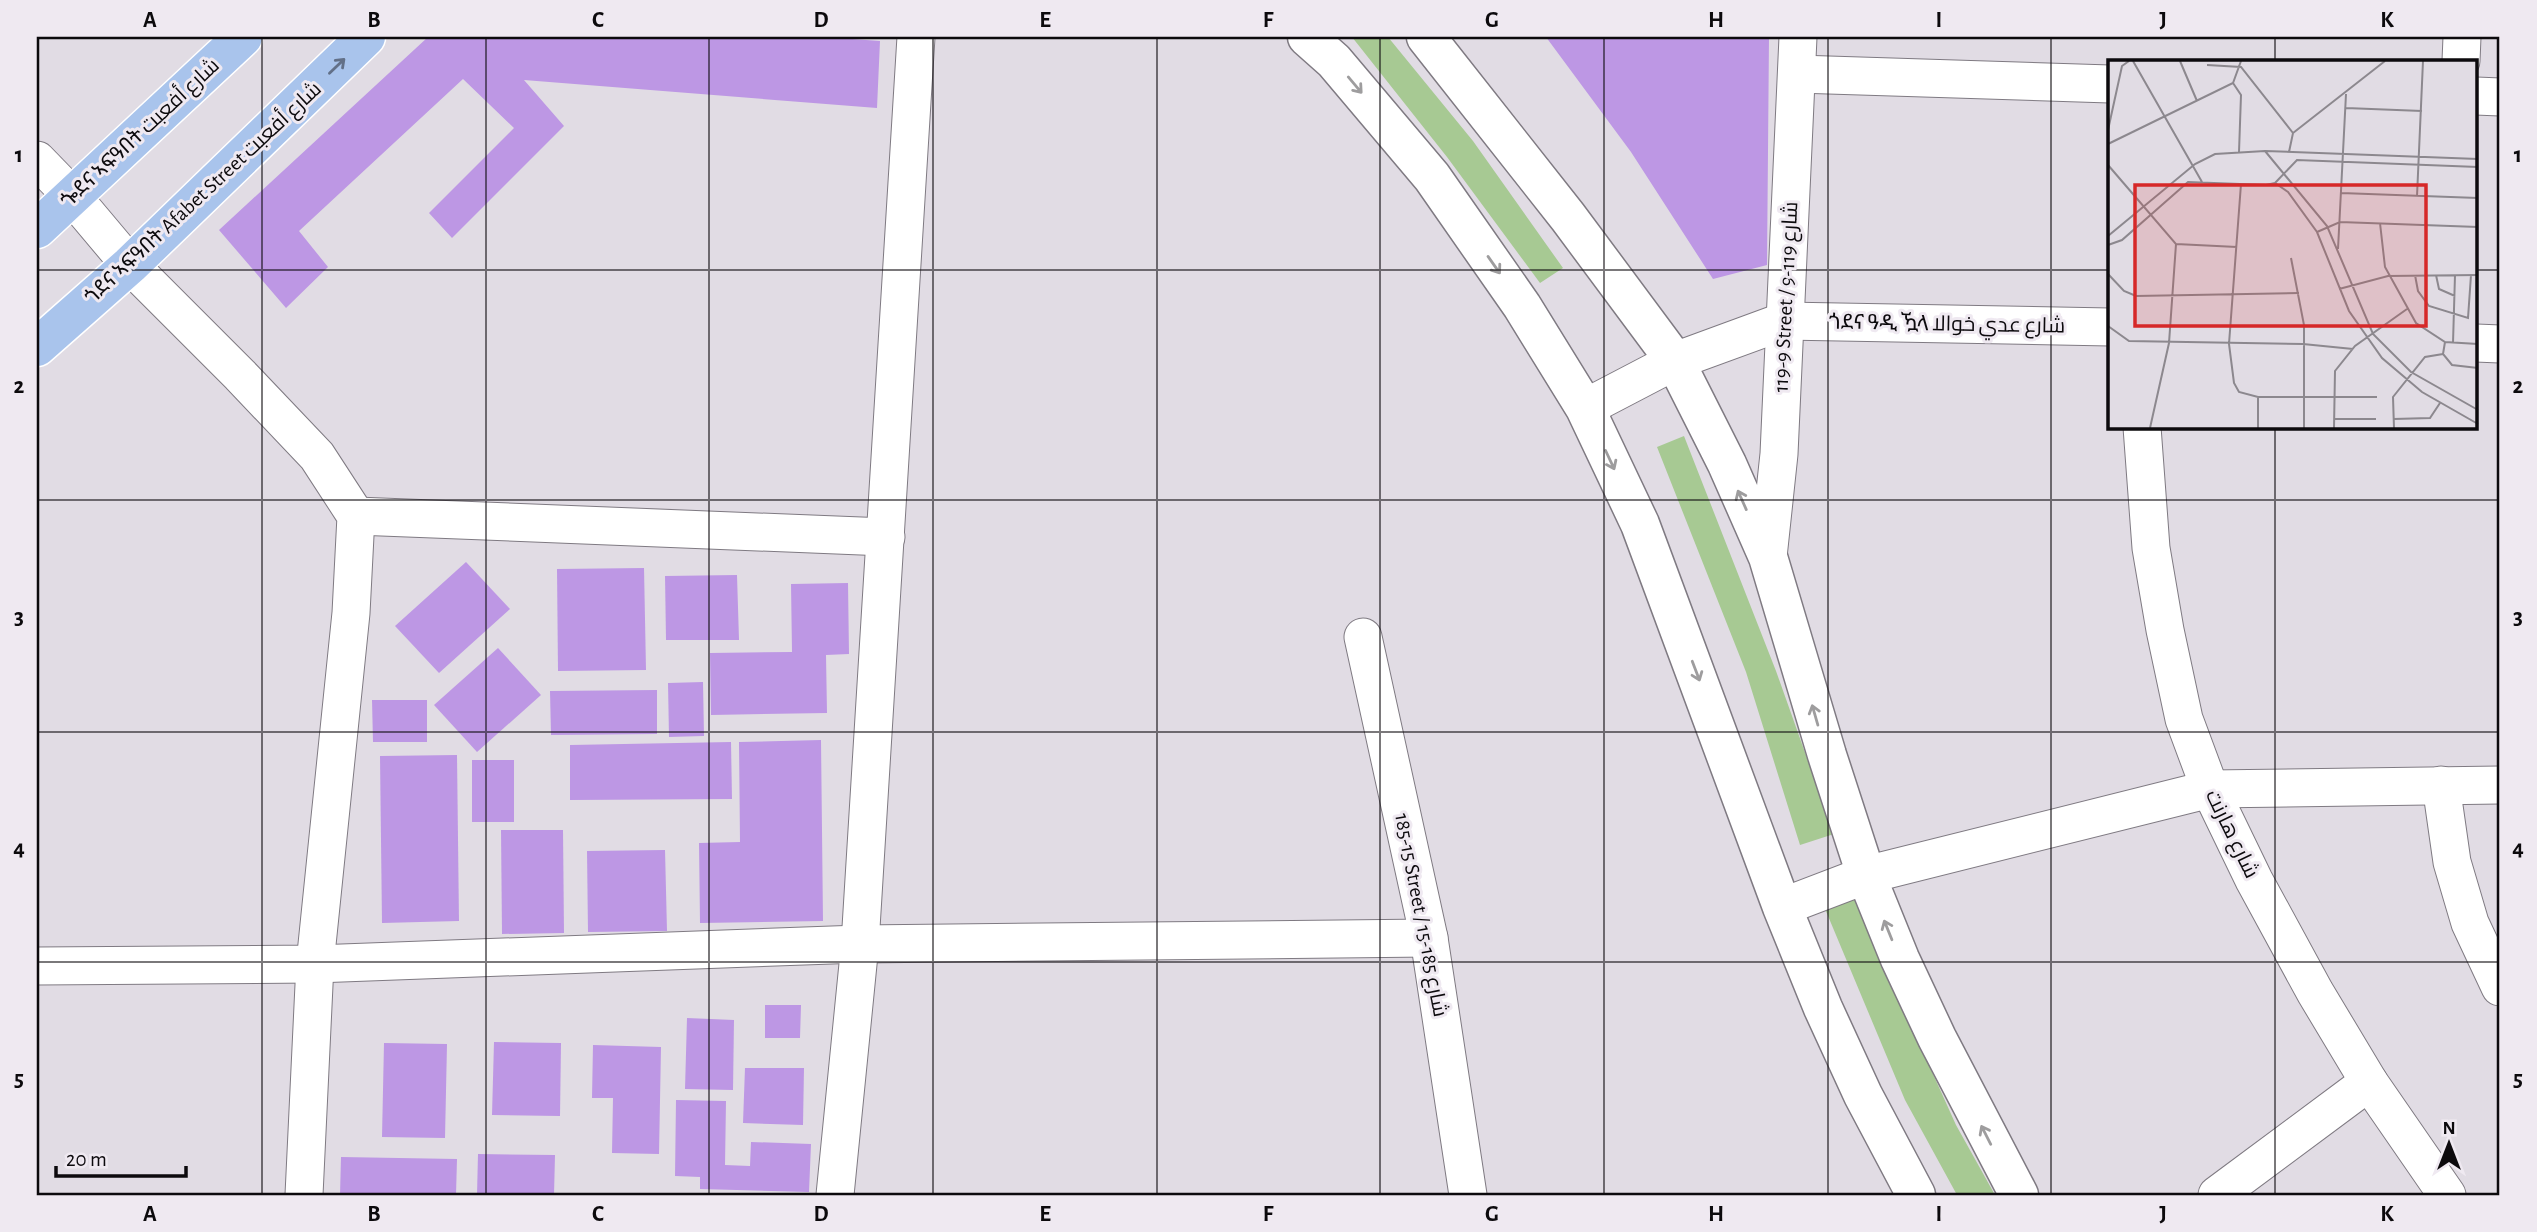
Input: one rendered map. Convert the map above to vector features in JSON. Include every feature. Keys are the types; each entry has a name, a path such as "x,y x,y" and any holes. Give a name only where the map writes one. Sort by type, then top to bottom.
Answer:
{"highway":[{"name":"ጐደና ኣፍዓበት شارع أفعبت","path":"37,229 243,37"},
{"name":"ጎደና ኣፍዓበት Afabet Street شارع أفعبت","path":"37,347 130,265 366,37"}],"main road":[{"path":"1307,37 1334,61 1432,177 1522,306 1585,408 1640,524 1782,907 1823,1008 1863,1095 1916,1195"},
{"path":"1426,37 1568,217 1675,361 1727,464 1768,557 1866,875 1900,959 1937,1038 2019,1195"}],"street":[{"path":"835,1195 860,944 916,37"},
{"name":"119-9 Street / شارع 119-9","path":"1768,557 1779,454 1798,37"},
{"path":"2461,60 2462,37"},
{"path":"1797,74 2108,84"},
{"path":"2478,96 2500,97"},
{"path":"37,160 72,196 130,265 240,374 317,456 356,516 351,613 315,964 304,1195"},
{"path":"1585,408 1675,361 1784,321"},
{"name":"ጎደና ዓዲ ዃላ شارع عدي خوالا","path":"1784,321 2108,327"},
{"path":"2478,343 2500,344"},
{"name":"شارع هارنت","path":"2142,429 2151,548 2165,631 2184,719 2210,789 2254,880 2315,992 2369,1082 2447,1195"},
{"path":"356,516 886,537"},
{"name":"185-15 Street / شارع 185-15","path":"1363,637 1429,939 1468,1195"},
{"path":"2441,785 2452,862 2470,923 2500,987"},
{"path":"1782,907 1866,875 2210,789 2500,785"},
{"path":"37,966 315,964 860,944 1429,939"},
{"path":"2217,1195 2369,1082"}],"green space":[{"path":"1352,37 1388,37 1473,141 1563,268 1540,283 1447,157"},
{"path":"1684,436 1776,671 1834,834 1800,845 1746,672 1657,447"},
{"path":"1852,894 1956,1125 1995,1195 1957,1195 1905,1100 1823,904"}],"building":[{"path":"428,37 825,37 880,41 877,108 524,80 564,126 452,238 429,213 514,128 463,79 299,231 328,267 286,308 219,230"},
{"path":"1546,37 1769,37 1767,265 1713,279 1631,152"},
{"path":"466,562 510,609 439,673 395,626"},
{"path":"644,568 646,670 558,671 557,569"},
{"path":"737,575 739,640 666,640 665,576"},
{"path":"848,583 849,654 826,655 827,713 711,715 710,653 792,652 791,584"},
{"path":"498,648 541,695 477,752 434,705"},
{"path":"703,682 704,736 669,737 668,683"},
{"path":"657,690 657,734 551,735 550,691"},
{"path":"372,700 427,700 427,742 373,742"},
{"path":"821,740 823,921 700,923 699,843 740,842 739,742"},
{"path":"731,742 732,799 570,800 570,745"},
{"path":"457,755 459,921 382,923 380,756"},
{"path":"472,760 514,760 514,822 472,822"},
{"path":"501,830 563,830 564,933 502,934"},
{"path":"665,850 667,931 588,932 587,851"},
{"path":"765,1005 801,1005 800,1038 765,1038"},
{"path":"687,1018 734,1020 733,1090 685,1089"},
{"path":"494,1042 561,1043 560,1116 492,1115"},
{"path":"384,1043 447,1044 445,1138 382,1137"},
{"path":"593,1045 661,1047 659,1154 612,1153 613,1098 592,1098"},
{"path":"745,1068 804,1068 803,1125 743,1123"},
{"path":"676,1100 726,1101 725,1165 750,1166 751,1142 811,1144 809,1192 700,1189 700,1177 675,1176"},
{"path":"478,1154 555,1155 554,1195 477,1195"},
{"path":"341,1157 457,1159 456,1195 340,1195"}]}
